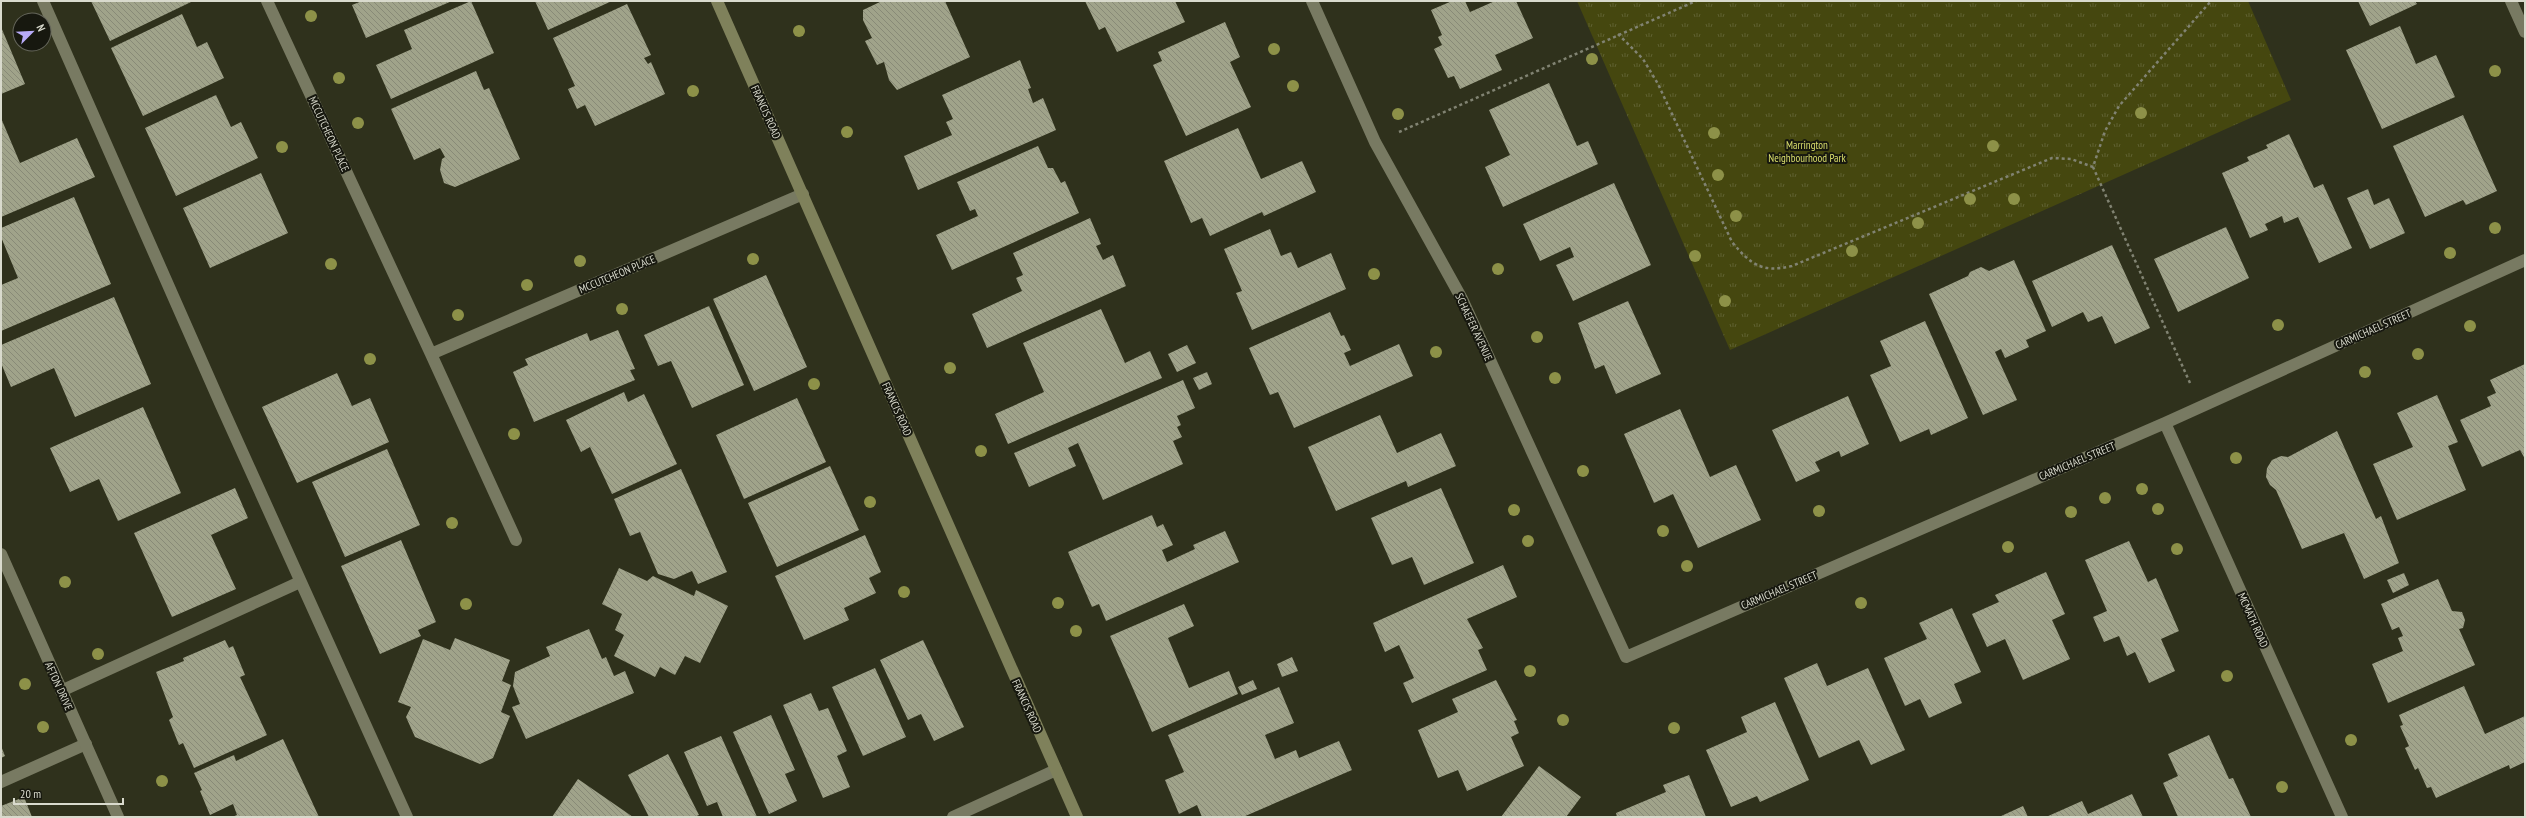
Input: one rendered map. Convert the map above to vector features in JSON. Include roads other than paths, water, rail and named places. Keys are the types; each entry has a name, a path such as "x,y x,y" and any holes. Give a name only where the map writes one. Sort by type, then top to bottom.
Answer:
{"street":[{"path":"43,1 300,582 407,817"},
{"name":"MCCUTCHEON PLACE","path":"267,1 516,540"},
{"name":"FRANCIS ROAD","path":"717,1 1077,817"},
{"name":"SCHAEFER AVENUE","path":"1312,1 1375,142 1462,299 1626,657"},
{"path":"2511,1 2525,32"},
{"name":"MCCUTCHEON PLACE","path":"431,354 803,194"},
{"name":"CARMICHAEL STREET","path":"1626,657 2165,423 2525,260"},
{"name":"MCMATH ROAD","path":"2165,423 2342,817"},
{"name":"AFTON DRIVE","path":"1,554 118,817"},
{"path":"61,691 300,582"},
{"path":"1,782 86,744"},
{"path":"953,817 1056,770"}],"park label":[{"name":"Marrington Neighbourhood Park","path":"1807,151"}]}
